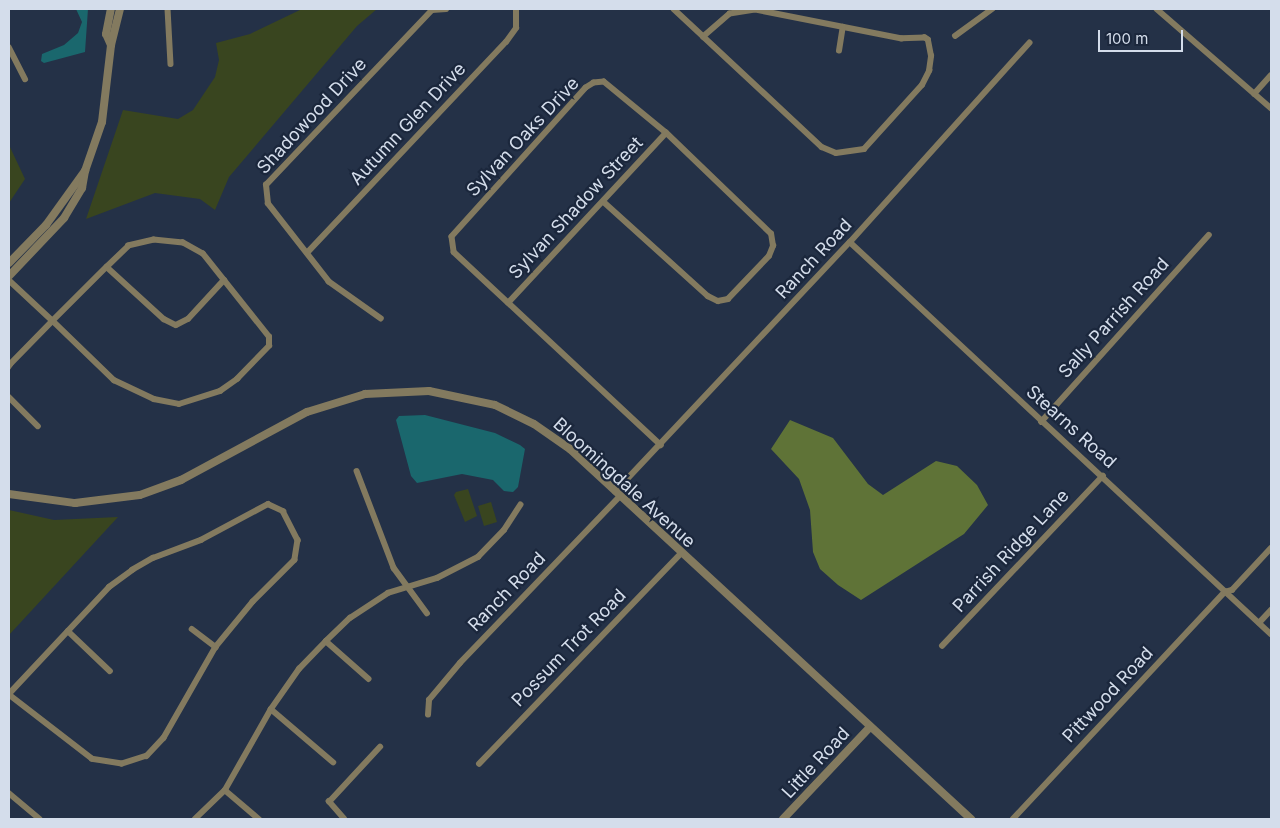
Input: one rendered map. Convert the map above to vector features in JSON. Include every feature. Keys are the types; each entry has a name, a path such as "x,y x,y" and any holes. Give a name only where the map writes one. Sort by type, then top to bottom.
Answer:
{"street":[{"path":"111,9 106,34 111,45"},
{"path":"9,276 64,218 82,188 85,171 102,122 111,45 120,9"},
{"path":"168,9 171,64"},
{"name":"Shadowood Drive","path":"381,319 329,282 268,204 266,185 432,10 446,9"},
{"name":"Autumn Glen Drive","path":"306,253 506,42 516,28 516,9"},
{"path":"674,9 704,37 822,146 836,153 864,149 922,85 929,71 931,56 928,40 925,38 902,39 755,10 730,14 704,37"},
{"path":"955,36 992,9"},
{"path":"1157,9 1271,108"},
{"path":"839,51 843,27"},
{"name":"Ranch Road","path":"428,715 429,700 460,663 850,242 1030,43"},
{"path":"9,47 25,79"},
{"path":"1254,94 1271,75"},
{"name":"Sylvan Oaks Drive","path":"604,202 708,296 718,301 728,299 769,256 773,246 771,234 666,134 610,84 594,83 586,88 452,238 454,252 660,445"},
{"name":"Sylvan Shadow Street","path":"508,303 666,134"},
{"path":"9,263 46,225 85,171"},
{"name":"Sally Parrish Road","path":"1041,422 1209,235"},
{"path":"9,280 53,321 114,380 130,390 179,404 197,400 220,391 237,379 269,346 269,337 203,254 183,243 154,240 129,246 53,321 9,367"},
{"name":"Stearns Road","path":"850,242 1041,422 1103,476 1271,634"},
{"path":"107,267 164,319 176,325 188,320 224,280"},
{"name":"Bloomingdale Avenue","path":"9,494 75,504 140,495 181,480 318,407 365,394 410,390 477,399 522,417 564,445 971,819"},
{"path":"9,396 38,426"},
{"path":"357,470 394,568 404,586 427,613"},
{"name":"Parrish Ridge Lane","path":"942,646 1103,476"},
{"path":"268,504 276,505 283,511 298,540 298,555 216,647 160,745 147,756 131,763 106,764 92,759 9,694 68,631 110,587 138,565 201,540 268,504"},
{"path":"195,819 225,790 271,709 298,669 326,641 370,604 404,586 437,578 478,557 504,530 520,506"},
{"name":"Pittwood Road","path":"1014,819 1225,592 1232,590 1271,548"},
{"name":"Possum Trot Road","path":"480,764 681,553"},
{"path":"1259,623 1271,610"},
{"path":"192,629 216,647"},
{"path":"68,631 110,671"},
{"path":"326,641 368,679"},
{"path":"271,709 332,762"},
{"name":"Little Road","path":"783,819 870,727"},
{"path":"344,819 329,802 380,747"},
{"path":"225,790 259,819"},
{"path":"9,793 40,819"}],"shaded area":[{"path":"76,9 88,9 85,52 44,63 41,61 42,54 64,45 78,33 82,22"},
{"path":"302,9 377,9 357,26 229,177 215,210 200,199 155,193 86,219 123,110 178,119 193,110 215,77 219,60 216,43 250,34"},
{"path":"9,145 25,179 9,203"},
{"path":"425,415 495,433 520,445 525,449 518,487 513,492 504,491 493,480 462,474 417,483 411,476 396,420 399,416"},
{"path":"790,420 833,438 868,484 883,495 936,461 957,466 977,485 988,505 964,534 861,600 838,585 820,569 813,552 810,510 799,479 771,449"},
{"path":"468,489 477,516 465,522 454,495 456,492"},
{"path":"491,502 497,522 484,526 478,506"},
{"path":"9,510 54,520 118,517 9,635"}]}
